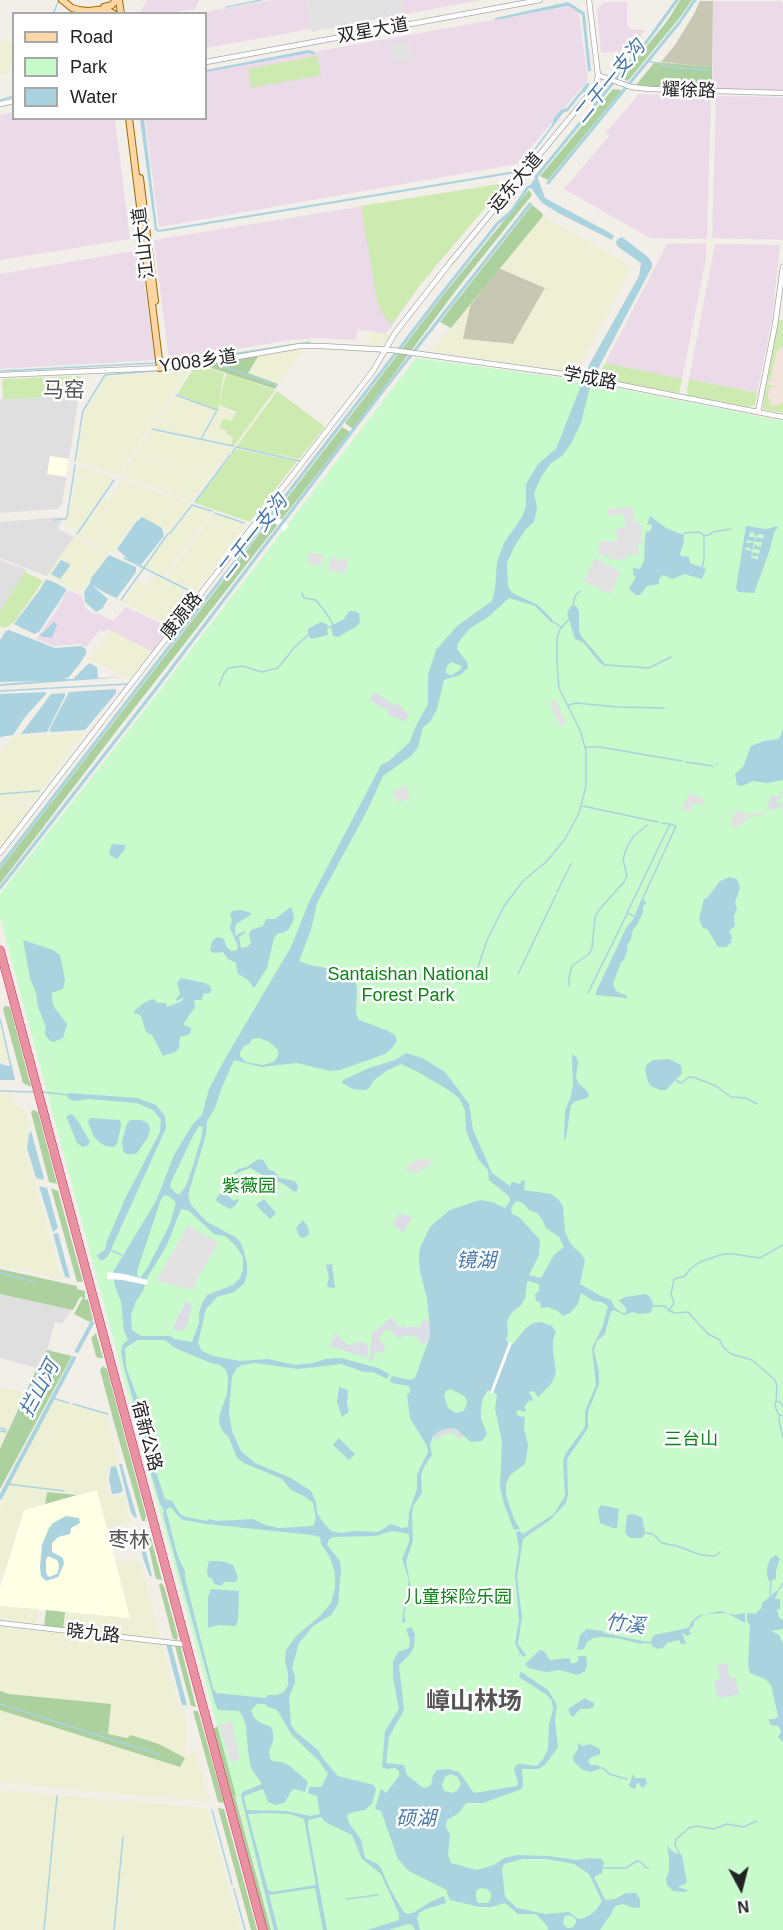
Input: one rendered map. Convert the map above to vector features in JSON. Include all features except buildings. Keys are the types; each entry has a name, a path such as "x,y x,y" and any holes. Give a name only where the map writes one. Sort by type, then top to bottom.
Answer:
{"highway":[{"name":"宿新公路","path":"0,950 35,1087"},
{"name":"宿新公路","path":"0,962 154,1525 184,1645"},
{"name":"宿新公路","path":"38,1098 261,1930"}],"main road":[{"path":"64,0 73,6 87,9 109,6 118,0"},
{"path":"64,0 72,8 79,10 106,9 113,12"},
{"name":"江山大道","path":"131,120 161,368"}],"street":[{"name":"双星大道","path":"207,61 525,0"},
{"name":"双星大道","path":"207,61 540,0"},
{"path":"589,0 598,75"},
{"name":"耀徐路","path":"598,75 632,87 678,91 783,93"},
{"name":"运东大道","path":"384,350 449,264 592,91 597,83 598,75"},
{"path":"758,412 775,325 783,267"},
{"name":"Y008乡道","path":"0,375 161,368 192,365 300,346 395,351"},
{"name":"康源路","path":"0,852 373,371 384,350"},
{"name":"学成路","path":"395,351 583,377 783,417"},
{"name":"晓九路","path":"0,1623 184,1645"}],"shaded area":[{"path":"147,0 199,0 195,9 141,12"},
{"path":"273,0 306,0 311,29 207,48 205,12"},
{"path":"306,0 402,0 404,12 311,32"},
{"path":"364,0 481,0 368,21"},
{"path":"700,1 713,1 712,67 661,62 675,45"},
{"path":"713,1 781,1 783,4 783,90 712,89"},
{"path":"604,2 627,2 627,26 630,29 645,30 620,63 618,51 601,53 597,9"},
{"path":"572,6 579,14 588,80 517,164 159,227 145,120 207,120 207,71"},
{"path":"0,40 12,43 12,61 8,76 0,74"},
{"path":"410,41 413,59 392,63 389,45"},
{"path":"639,94 711,96 707,239 650,238 564,189 610,135 605,134"},
{"path":"716,96 783,97 783,240 712,238"},
{"path":"12,112 12,120 115,120 130,239 0,260 0,115"},
{"path":"506,183 420,285 386,334 357,329 356,340 317,338 291,340 169,360 154,240"},
{"path":"543,216 632,266 576,373 432,351 470,306 463,339 513,344 545,288 499,268"},
{"path":"706,243 706,258 682,379 605,363 667,244"},
{"path":"715,244 780,245 772,319 757,393 689,379"},
{"path":"140,250 155,360 0,369 0,274"},
{"path":"499,268 545,288 513,344 462,339 470,306"},
{"path":"778,320 783,320 783,413 764,410 762,405"},
{"path":"370,331 390,335 382,345 369,345"},
{"path":"305,348 278,384 248,373 259,355"},
{"path":"192,368 117,475 77,461 84,413 106,376"},
{"path":"79,396 62,504 57,509 0,513 0,399"},
{"path":"176,396 215,410 200,439 152,428"},
{"path":"219,407 236,414 231,421 219,428 227,431 233,437 231,445 202,439"},
{"path":"151,430 233,448 210,477 134,455"},
{"path":"50,456 69,459 66,477 47,474"},
{"path":"133,456 208,478 192,501 120,476"},
{"path":"78,466 114,478 78,530 64,524 68,518 76,484 80,477 75,475"},
{"path":"122,480 191,504 170,531 138,516 113,553 77,536 104,498 109,500"},
{"path":"193,506 211,512 163,576 144,567"},
{"path":"633,507 635,523 640,523 643,542 638,543 639,554 626,556 626,559 612,560 612,558 596,554 600,541 617,541 616,529 625,527 624,514 608,516 608,509"},
{"path":"214,513 244,525 244,528 196,592 166,577"},
{"path":"63,517 58,529 74,537 47,576 0,558 0,522"},
{"path":"74,537 108,553 80,593 47,576"},
{"path":"309,552 324,555 321,566 307,563"},
{"path":"330,557 348,560 346,573 328,570"},
{"path":"595,558 621,571 610,594 583,581"},
{"path":"0,560 27,570 0,611"},
{"path":"153,575 192,594 169,625 123,602 138,581 146,584"},
{"path":"68,590 82,596 85,608 94,614 113,621 126,607 170,628 152,652 107,629 104,632 100,630 86,647 80,644 55,646 36,639"},
{"path":"112,631 152,652 130,679 88,659"},
{"path":"374,692 396,706 398,704 409,714 404,722 397,717 394,718 387,713 388,711 370,700"},
{"path":"556,700 566,724 560,726 549,703"},
{"path":"85,733 33,801 0,804 0,754 14,736"},
{"path":"405,786 410,798 397,803 392,791"},
{"path":"780,791 782,791 782,798 776,800 777,803 783,803 783,806 767,809 770,799 780,796"},
{"path":"689,793 704,799 702,805 691,803 691,812 682,810"},
{"path":"26,804 32,806 0,848 0,806"},
{"path":"735,810 747,815 766,811 766,814 753,816 735,828 731,824"},
{"path":"0,1027 9,1064 0,1060"},
{"path":"0,1093 13,1094 11,1101 26,1111 30,1132 26,1148 61,1279 0,1266"},
{"path":"417,1159 429,1159 432,1164 415,1174 413,1170 409,1172 405,1167"},
{"path":"399,1213 412,1217 403,1233 393,1224"},
{"path":"188,1225 219,1243 196,1281 194,1290 156,1281"},
{"path":"0,1294 72,1309 63,1323 55,1322 47,1350 37,1368 0,1358"},
{"path":"186,1301 192,1304 187,1326 181,1331 172,1329"},
{"path":"392,1319 400,1328 403,1325 406,1328 412,1326 419,1328 424,1319 430,1322 427,1343 422,1344 418,1337 403,1335 399,1339 386,1329 379,1337 379,1342 382,1342 385,1347 384,1352 374,1351 374,1358 369,1362 372,1334"},
{"path":"336,1333 342,1341 352,1346 354,1342 366,1343 367,1358 330,1346"},
{"path":"0,1387 25,1393 0,1449"},
{"path":"53,1400 106,1414 119,1464 108,1468 108,1493 110,1496 124,1495 131,1522 107,1529 97,1490 77,1495 47,1492 45,1504 24,1510 3,1578 0,1578 0,1509 8,1485"},
{"path":"452,1428 464,1436 460,1439 450,1433 436,1440 433,1436 441,1430"},
{"path":"97,1490 131,1619 0,1606 0,1588 24,1510"},
{"path":"115,1560 140,1561 156,1620 145,1620 157,1621 161,1640 63,1629 65,1612 130,1618"},
{"path":"0,1606 38,1609 36,1625 0,1621"},
{"path":"0,1627 162,1644 179,1708 183,1709 187,1727 185,1757 195,1752 210,1802 0,1783 0,1710 180,1767 127,1738 108,1734 110,1705 9,1694 0,1691"},
{"path":"727,1663 730,1678 735,1677 739,1694 718,1698 714,1681 720,1680 717,1665"},
{"path":"232,1721 240,1759 232,1762 229,1759 219,1725"},
{"path":"0,1790 207,1808 241,1930 0,1930"}],"green space":[{"path":"680,0 692,0 628,81 620,79 668,20"},
{"path":"317,56 321,75 251,88 248,69"},
{"path":"655,62 712,67 712,90 635,86"},
{"path":"613,89 621,91 548,180 540,176"},
{"path":"506,183 420,285 391,325 377,300 361,206"},
{"path":"529,190 532,195 460,285 353,429 345,423 444,294"},
{"path":"532,205 543,216 451,328 440,322"},
{"path":"778,320 783,320 783,348 777,351 770,382 767,381"},
{"path":"259,355 248,373 278,384 275,389 202,365"},
{"name":"Santaishan National Forest Park","path":"416,358 570,379 783,421 783,1930 272,1930 0,917 0,894"},
{"path":"605,363 682,379 679,393 597,378"},
{"path":"196,365 224,373 218,410 177,394"},
{"path":"226,373 275,390 234,446 231,445 233,437 226,434 227,431 219,428 223,419 231,421 237,412 219,405"},
{"path":"81,376 79,396 3,399 2,382 4,379"},
{"path":"689,379 757,393 755,405 749,407 688,396"},
{"path":"766,384 775,387 771,387 768,392 768,398 771,401 769,405 776,406 783,403 783,413 763,409"},
{"path":"277,391 324,428 299,459 236,447"},
{"path":"342,427 350,432 0,884 0,869"},
{"path":"236,449 297,461 250,522 195,503"},
{"path":"25,572 43,581 16,620 4,628 0,626 0,611"},
{"path":"5,1006 10,1007 31,1087 23,1083 3,1009"},
{"path":"33,1110 38,1112 57,1184 49,1182 31,1112"},
{"path":"51,1188 58,1191 83,1282 77,1282"},
{"path":"0,1269 77,1286 77,1289 85,1291 85,1300 88,1299 93,1320 90,1322 74,1314 83,1297 80,1297 73,1310 0,1294"},
{"path":"96,1333 103,1358 96,1356 91,1338"},
{"path":"47,1350 72,1356 0,1489 0,1449"},
{"path":"103,1366 107,1369 146,1516 145,1521 142,1521 113,1419 100,1370"},
{"path":"47,1492 77,1495 45,1504"},
{"path":"145,1531 149,1531 162,1580 156,1579"},
{"path":"161,1583 164,1586 177,1640 173,1639 159,1585"},
{"path":"46,1610 65,1612 63,1629 44,1626"},
{"path":"175,1646 181,1648 196,1707 191,1706"},
{"path":"0,1691 9,1694 111,1704 108,1734 127,1738 131,1735 159,1744 185,1758 180,1767 0,1710"},
{"path":"193,1711 198,1711 224,1803 218,1802"},
{"path":"219,1725 241,1794 235,1796 271,1930 265,1930 212,1730"},
{"path":"218,1808 224,1809 257,1930 251,1930"}],"water":[{"path":"568,2 585,15 591,71 588,71 582,15 571,7 495,20 495,18"},
{"path":"308,50 313,51 316,55 309,53 207,72 207,70"},
{"path":"589,83 585,92 568,111 563,113 522,168 516,173 159,232 155,230 140,120 144,120 159,230 515,171 520,168 552,125 554,118 561,110 567,108"},
{"path":"537,176 545,198 610,233 614,236 612,240 542,203 531,188 527,189"},
{"name":"镜湖","path":"622,237 648,257 652,267 600,365 590,387 581,423 572,442 541,477 534,493 537,507 534,522 526,529 514,547 507,563 508,587 512,593 538,605 552,619 552,623 535,606 509,598 488,617 469,629 458,643 457,649 467,662 468,668 460,675 444,680 437,709 430,722 423,727 418,747 411,756 383,776 367,811 317,903 311,930 299,961 348,973 355,980 357,988 356,1013 359,1020 386,1030 395,1035 397,1041 385,1054 340,1070 330,1071 297,1063 261,1067 234,1060 215,1108 207,1121 206,1135 188,1195 191,1205 207,1222 237,1238 242,1245 247,1263 244,1284 234,1292 217,1297 206,1309 198,1343 202,1351 213,1356 240,1361 268,1359 295,1365 341,1358 378,1368 389,1374 388,1378 385,1378 373,1372 364,1372 341,1364 298,1369 255,1363 242,1365 232,1376 229,1412 232,1431 241,1451 255,1463 291,1478 311,1491 316,1502 317,1513 331,1531 378,1532 391,1524 402,1528 408,1527 409,1512 417,1489 417,1474 428,1452 427,1446 410,1418 407,1395 410,1392 409,1386 390,1381 392,1376 410,1380 415,1378 430,1336 427,1298 420,1272 420,1248 432,1225 450,1210 480,1200 505,1208 510,1201 509,1196 489,1180 488,1170 478,1159 466,1131 465,1110 459,1098 450,1091 401,1064 386,1071 366,1090 353,1089 342,1083 343,1080 369,1068 395,1060 406,1053 422,1058 445,1072 469,1104 473,1130 492,1173 510,1186 512,1182 520,1184 522,1180 525,1181 524,1190 551,1194 559,1200 563,1207 565,1231 570,1243 585,1260 580,1284 611,1300 615,1308 622,1313 626,1313 626,1308 619,1300 646,1294 653,1303 652,1310 650,1313 633,1312 624,1315 614,1310 611,1311 605,1334 597,1341 594,1351 599,1384 588,1412 588,1428 567,1459 566,1503 550,1520 523,1539 517,1577 522,1617 518,1644 526,1655 518,1656 520,1653 515,1643 519,1620 515,1574 519,1548 516,1532 523,1534 554,1514 565,1496 563,1461 566,1453 585,1427 585,1411 596,1385 592,1348 602,1328 608,1306 602,1302 594,1301 581,1293 578,1304 570,1313 563,1316 548,1307 541,1308 540,1302 536,1301 535,1294 539,1291 539,1284 529,1281 525,1298 507,1321 506,1339 507,1342 513,1344 533,1323 541,1322 552,1326 556,1332 553,1351 556,1372 552,1383 538,1397 534,1391 529,1392 533,1399 531,1402 529,1400 524,1408 525,1412 520,1410 516,1414 525,1417 527,1454 525,1464 510,1475 506,1484 506,1495 520,1529 514,1530 500,1487 502,1442 495,1408 497,1395 488,1390 481,1408 481,1419 487,1434 482,1441 471,1442 452,1428 441,1430 433,1436 430,1445 432,1455 421,1476 422,1493 413,1506 413,1540 406,1562 411,1587 404,1615 406,1622 402,1622 409,1580 402,1559 409,1542 409,1534 393,1531 375,1536 329,1539 327,1545 340,1561 338,1604 331,1615 313,1626 299,1643 292,1668 295,1683 289,1697 291,1725 318,1750 338,1776 374,1785 376,1790 372,1804 365,1810 347,1815 349,1823 361,1840 365,1858 378,1864 381,1868 403,1911 407,1914 413,1913 444,1896 446,1903 419,1913 417,1918 420,1930 415,1930 412,1925 408,1924 389,1930 367,1930 399,1920 399,1914 381,1874 362,1859 352,1835 325,1822 321,1817 308,1820 308,1826 327,1930 323,1930 315,1888 269,1895 278,1930 274,1930 241,1796 242,1792 262,1784 251,1768 246,1725 242,1715 239,1711 218,1710 215,1703 163,1515 164,1510 160,1504 148,1463 150,1462 124,1367 121,1352 123,1344 128,1340 124,1331 121,1302 113,1272 156,1201 174,1155 192,1125 202,1115 209,1089 226,1057 291,947 309,902 381,765 389,761 410,742 428,704 428,675 436,650 457,626 492,601 497,562 504,543 522,517 526,505 526,484 538,464 556,449 589,365 639,276 641,263 617,246 618,239","holes":["451,662 462,666 452,675 447,674 447,666","259,1038 269,1042 278,1050 278,1056 274,1062 263,1065 246,1062 240,1056 240,1052 244,1046 252,1039","199,1126 203,1127 192,1169 186,1186 180,1194 170,1187 193,1136","167,1195 176,1202 170,1224 148,1267 139,1278 138,1268 163,1196","519,1201 529,1210 537,1213 546,1228 559,1237 564,1247 554,1255 541,1278 529,1275 539,1255 540,1240 519,1217 512,1214 511,1209 515,1202","181,1209 188,1210 214,1234 225,1236 236,1246 243,1257 240,1278 233,1285 207,1295 199,1313 199,1323 192,1342 170,1336 141,1336 132,1330 131,1315 148,1276 166,1247","138,1340 165,1340 175,1348 220,1365 226,1370 228,1378 227,1394 219,1423 229,1438 237,1458 282,1479 291,1490 313,1503 316,1519 313,1526 279,1528 253,1519 218,1521 208,1519 207,1521 180,1514 172,1501 165,1499 149,1450 142,1422 142,1410 126,1367 125,1348","451,1389 464,1396 467,1401 466,1407 463,1411 456,1413 448,1408 444,1396 446,1391","171,1507 183,1520 320,1537 335,1573 335,1588 331,1603 320,1616 297,1635 286,1650 288,1685 284,1692 267,1695 266,1698 216,1693 185,1571 178,1557 166,1509","257,1704 266,1704 277,1710 292,1735 319,1761 328,1774 321,1787 309,1787 308,1793 317,1796 320,1814 311,1816 285,1811 247,1810 244,1796 263,1789 268,1802 276,1805 285,1802 292,1790 305,1792 308,1782 290,1766 272,1761 269,1752 273,1732 271,1727 254,1718 251,1710","248,1814 290,1814 304,1819 316,1885 272,1892 268,1890"]},
{"path":"650,516 666,528 683,535 684,541 680,554 689,557 690,563 706,569 702,579 684,574 673,579 663,575 659,579 659,584 647,586 640,595 636,595 629,589 636,577 633,575 633,568 640,569 644,561 646,532 652,527 651,524 647,525"},
{"path":"142,517 162,528 164,536 141,565 129,560 117,549"},
{"path":"746,526 766,529 778,526 754,593 738,592 736,588","holes":["750,532 756,536 757,533 757,536 764,535 763,539 757,537 755,542 762,542 761,547 755,544 753,551 760,550 759,554 753,552 752,556 758,556 758,560 751,557 752,551 745,550 746,547 752,550 754,543 746,543 747,540 754,542 756,537 749,537"]},
{"path":"109,555 136,567 136,572 117,598 92,585 108,599 102,609 96,612 85,602 84,592 91,578"},
{"path":"61,560 70,566 60,579 51,574"},
{"path":"46,579 66,591 39,632 34,634 14,624"},
{"path":"571,606 576,606 579,611 581,636 605,666 583,642 575,639 567,613"},
{"path":"349,611 359,613 360,622 338,637 333,636 331,626 344,619"},
{"path":"54,622 57,625 52,638 39,636"},
{"path":"321,622 327,624 328,635 311,639 308,629"},
{"path":"9,630 55,648 81,646 86,649 86,654 79,665 69,677 64,679 73,679 89,663 97,667 98,678 124,677 0,686 0,684 40,681 0,682 0,640"},
{"path":"115,689 116,693 85,730 51,732 49,730 69,692"},
{"path":"46,692 13,735 0,737 0,694"},
{"path":"65,693 47,732 21,734 51,694"},
{"path":"783,729 783,780 767,783 753,781 742,786 737,785 735,774 743,767 751,746 779,739"},
{"path":"112,844 125,845 125,849 117,859 109,852"},
{"path":"730,877 737,879 740,887 735,903 737,910 734,915 735,926 729,931 732,938 731,943 726,947 718,947 708,930 702,927 699,919 704,899 720,881"},
{"path":"642,898 647,903 643,906 643,912 633,929 624,960 621,962 613,984 616,991 627,998 596,995 627,926 633,920"},
{"path":"291,907 294,919 289,929 278,933 274,938 267,968 254,988 247,979 238,974 236,963 228,959 223,952 210,951 212,941 218,937 224,939 231,951 237,950 238,946 230,928 232,911 241,910 251,913 236,924 236,937 245,931 239,937 241,948 251,943 249,934 251,930 263,926 266,919 275,919"},
{"path":"23,940 53,950 60,955 65,979 63,989 52,993 52,999 54,1007 67,1024 63,1038 53,1042 45,1034 46,1027 30,978"},
{"path":"181,978 205,983 210,986 211,990 210,993 203,994 202,1000 194,1000 195,1007 184,1023 191,1028 190,1034 180,1037 179,1048 175,1052 163,1056 152,1035 146,1032 141,1016 135,1014 134,1011 153,999 158,1003 166,1003 167,1007 182,1001 184,997 176,1001 180,994 177,983"},
{"path":"572,1054 578,1062 576,1076 578,1083 589,1095 571,1105 564,1141 565,1111 573,1086"},
{"path":"669,1059 681,1065 682,1073 666,1090 651,1086 645,1069 647,1064 653,1060"},
{"path":"0,1063 12,1066 15,1080 0,1080"},
{"path":"68,1093 137,1098 156,1105 165,1116 166,1128 109,1254 104,1260 100,1260 97,1255 105,1250 125,1199 160,1132 161,1120 153,1110 137,1103 89,1099 74,1101 67,1098"},
{"path":"72,1114 90,1142 88,1145 83,1147 77,1143 66,1116"},
{"path":"90,1118 120,1120 117,1144 113,1147 105,1146 98,1141 88,1122"},
{"path":"130,1120 141,1120 148,1123 150,1129 148,1137 137,1153 126,1154 123,1151 122,1141"},
{"path":"31,1131 43,1180 36,1178 27,1148"},
{"path":"258,1159 263,1160 269,1170 274,1171 279,1178 295,1181 298,1186 297,1191 250,1168 230,1176 225,1183 225,1190 229,1197 234,1201 239,1200 235,1206 230,1209 217,1202 216,1199 222,1191 227,1174 233,1174"},
{"path":"39,1186 47,1188 58,1228 53,1232"},
{"path":"264,1199 276,1213 270,1219 256,1205"},
{"path":"303,1220 308,1227 309,1235 303,1238 299,1236 296,1228"},
{"path":"58,1233 70,1278 65,1277 53,1234"},
{"path":"332,1264 335,1288 327,1287 329,1277 326,1265"},
{"path":"51,1350 9,1434 27,1391"},
{"path":"339,1387 348,1390 349,1412 342,1417 337,1402"},
{"path":"339,1438 355,1454 349,1460 333,1445"},
{"path":"119,1464 122,1464 137,1517 135,1518 131,1513"},
{"path":"116,1466 123,1490 112,1494 110,1471 111,1467"},
{"path":"601,1505 619,1509 617,1528 600,1523 598,1510"},
{"path":"627,1515 642,1517 645,1533 642,1538 630,1538 625,1533"},
{"path":"66,1516 79,1518 80,1523 71,1528 70,1534 58,1537 52,1543 52,1552 63,1558 64,1564 58,1577 46,1581 41,1576 40,1567 42,1545 53,1523","holes":["48,1556 57,1560 58,1573 50,1577 46,1572 46,1560"]},
{"path":"139,1536 142,1536 152,1576 150,1577 143,1558"},
{"path":"776,1555 780,1559 776,1579 769,1581 767,1568 770,1559"},
{"path":"209,1561 221,1561 233,1565 238,1577 236,1582 224,1582 222,1586 214,1584 212,1578 208,1577"},
{"path":"211,1589 239,1591 236,1626 218,1625 208,1628 208,1597"},
{"path":"779,1589 775,1599 780,1599 780,1609 777,1609 779,1618 783,1620 783,1629 771,1631 779,1635 783,1644 783,1742 778,1737 781,1732 778,1726 770,1725 769,1719 775,1719 778,1716 771,1685 765,1679 750,1673 748,1665 750,1624 747,1622 747,1613 755,1614 762,1607 762,1603"},
{"path":"720,1611 735,1615 745,1613 745,1623 727,1613 705,1614"},
{"path":"705,1614 695,1620 689,1630 691,1634 687,1636 682,1632 686,1644 681,1644 679,1640 667,1643 663,1648 658,1649 652,1646 651,1640 654,1635 688,1628 694,1619"},
{"name":"硕湖","path":"411,1627 415,1634 414,1646 411,1653 399,1665 404,1710 389,1737 386,1763 404,1765 407,1775 422,1787 426,1788 431,1785 433,1775 437,1770 448,1769 459,1772 474,1793 517,1786 514,1770 516,1765 537,1766 548,1749 549,1724 553,1710 552,1701 547,1695 519,1677 520,1673 548,1690 557,1705 555,1720 558,1747 545,1765 538,1769 522,1769 523,1784 519,1790 483,1803 466,1803 459,1813 447,1820 446,1827 450,1835 448,1855 451,1863 477,1870 517,1855 577,1860 601,1859 604,1862 602,1873 594,1877 605,1900 615,1899 626,1893 636,1893 640,1899 640,1907 634,1908 623,1904 615,1906 600,1930 548,1930 536,1914 518,1914 505,1903 480,1907 450,1900 447,1890 409,1871 398,1859 381,1811 375,1809 381,1789 386,1793 399,1776 399,1771 395,1768 382,1767 385,1731 399,1709 393,1678 393,1662 398,1652 409,1648 410,1640 406,1629","holes":["450,1774 457,1776 461,1784 458,1790 453,1793 444,1791 442,1785 445,1777","522,1859 547,1859 574,1864 589,1874 602,1901 597,1909 581,1919 569,1912 546,1914 517,1908 505,1897 502,1869 504,1864","480,1888 487,1889 491,1893 488,1903 478,1903 476,1891","568,1915 576,1919 572,1928 567,1928 563,1924 564,1917"]},
{"path":"587,1629 642,1641 642,1644 617,1638 600,1637 587,1642 584,1649 577,1650 580,1635"},
{"path":"166,1644 171,1644 187,1705 182,1705"},
{"path":"540,1650 544,1651 550,1660 569,1658 571,1663 578,1661 578,1656 586,1656 585,1671 578,1675 559,1670 546,1672 529,1668 525,1664"},
{"path":"585,1698 594,1703 594,1707 580,1709 573,1717 571,1716 568,1709"},
{"path":"579,1743 582,1746 590,1744 600,1749 600,1754 590,1758 588,1762 603,1768 590,1772 583,1770 574,1762 573,1757"},
{"path":"633,1774 635,1778 646,1778 647,1784 642,1788 639,1783 636,1784 634,1789 629,1786"},
{"path":"667,1846 676,1854 682,1855 687,1883 678,1887 688,1890 686,1892 673,1891 667,1885 669,1857"}],"pier":[{"path":"269,509 289,526 284,531 264,514"},
{"path":"107,1272 148,1280 146,1285 107,1279"},
{"path":"509,1342 512,1343 493,1393 490,1393"}],"waterway":[{"path":"54,12 59,0"},
{"path":"226,7 262,0"},
{"path":"536,177 648,40 677,0"},
{"name":"二干一支沟","path":"548,183 679,23 695,0"},
{"path":"648,61 670,67 709,70"},
{"path":"0,100 12,97"},
{"path":"0,866 443,292 498,223 511,212 528,187"},
{"name":"二干一支沟","path":"0,888 155,690 382,392 530,204"},
{"path":"200,359 310,342"},
{"path":"167,361 197,359"},
{"path":"0,371 156,363"},
{"path":"216,364 277,385"},
{"path":"80,428 83,411 105,375 190,368"},
{"path":"176,395 217,410 201,439"},
{"path":"152,429 233,446"},
{"path":"75,461 80,430"},
{"path":"236,447 300,461"},
{"path":"232,453 235,448"},
{"path":"195,502 230,455"},
{"path":"54,520 67,517 75,465"},
{"path":"77,534 114,480"},
{"path":"121,600 167,535 192,505 212,511"},
{"path":"215,513 244,523"},
{"path":"702,568 704,536 731,529"},
{"path":"683,535 699,532 704,535"},
{"path":"124,558 194,593"},
{"path":"573,606 575,596 580,591"},
{"path":"302,593 304,598 316,600 329,617 333,625 326,627"},
{"path":"476,973 487,940 504,906 523,881 547,861 565,839 579,813 586,786 586,751 580,730 559,688 557,664 557,638 560,629 570,618"},
{"path":"552,621 561,627"},
{"path":"219,686 228,668 243,666 261,672 278,668 308,635"},
{"path":"606,665 649,668 671,657"},
{"path":"0,691 127,684"},
{"path":"569,705 576,703 664,708"},
{"path":"585,747 600,747 682,761"},
{"path":"686,762 713,766"},
{"path":"0,794 39,791"},
{"path":"583,806 658,822"},
{"path":"662,823 669,824"},
{"path":"634,916 627,913 670,824 676,826 643,898"},
{"path":"569,986 572,966 589,954 592,948 595,918 598,911 627,876 623,859 627,847 633,837 647,825"},
{"path":"557,892 571,864"},
{"path":"518,974 556,895"},
{"path":"588,993 627,914"},
{"path":"0,1019 11,1066"},
{"path":"674,1079 681,1083 693,1077 716,1086 731,1097 746,1098 757,1104"},
{"path":"0,1091 34,1092"},
{"path":"42,1092 68,1095"},
{"path":"669,1310 674,1303 671,1294 674,1279 685,1276 700,1262 723,1254 760,1258 783,1245"},
{"path":"110,1250 122,1255"},
{"path":"0,1273 35,1282"},
{"path":"652,1306 665,1306 675,1313 688,1312 708,1334 720,1340 723,1347 731,1354 752,1360 774,1379 777,1385 776,1401 783,1406"},
{"name":"拦山河","path":"77,1351 92,1323"},
{"name":"拦山河","path":"0,1498 74,1358"},
{"path":"52,1398 69,1403"},
{"path":"776,1401 778,1414 783,1416"},
{"path":"73,1404 108,1414"},
{"path":"779,1416 783,1437"},
{"path":"0,1428 6,1430"},
{"path":"0,1431 6,1432"},
{"path":"155,1478 160,1497"},
{"path":"7,1484 64,1491"},
{"path":"645,1533 653,1534 662,1543 701,1555 715,1556 720,1552"},
{"path":"770,1595 771,1580"},
{"path":"779,1589 783,1583"},
{"name":"竹溪","path":"642,1642 652,1643"},
{"path":"0,1704 160,1755"},
{"path":"603,1768 609,1774 627,1779"},
{"path":"44,1930 57,1796"},
{"path":"212,1810 232,1884"},
{"path":"679,1853 675,1845 676,1839 689,1828 697,1826 714,1829 727,1824 744,1827 756,1821"},
{"path":"114,1930 123,1837"},
{"path":"602,1868 626,1868 637,1861 648,1868"},
{"path":"234,1889 245,1930"},
{"path":"346,1899 378,1895"}],"district":[{"name":"马窑","path":"64,391"},
{"name":"枣林","path":"129,1541"},
{"name":"嶂山林场","path":"474,1702"}],"park label":[{"name":"紫薇园","path":"249,1187"},
{"name":"三台山","path":"691,1440"},
{"name":"儿童探险乐园","path":"458,1598"}]}
